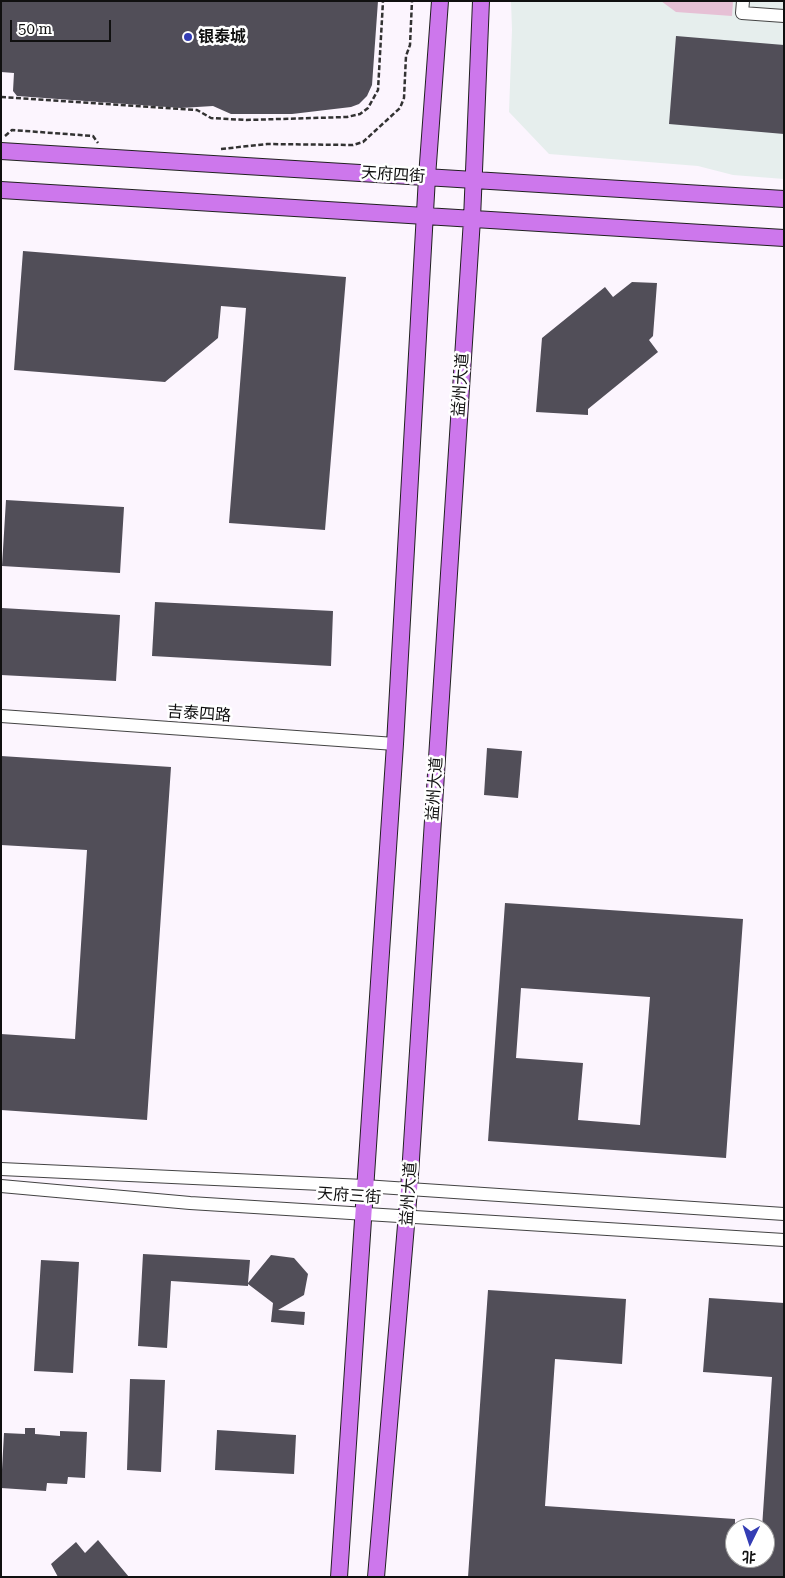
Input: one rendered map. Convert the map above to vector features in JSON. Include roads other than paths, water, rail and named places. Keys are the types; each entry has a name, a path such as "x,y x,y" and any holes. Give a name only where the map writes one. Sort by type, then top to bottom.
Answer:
{"main road":[{"path":"339,1577 395,744 427,177 440,1"},
{"name":"益州大道","path":"376,1577 410,1190 472,219 481,1"},
{"name":"天府四街","path":"1,151 784,199"},
{"path":"1,190 784,238"}],"street":[{"path":"743,1 742,13 784,16"},
{"name":"吉泰四路","path":"1,716 395,744"},
{"name":"天府三街","path":"1,1169 364,1186 784,1214"},
{"name":"天府三街","path":"1,1186 190,1203 784,1240"}],"place":[{"name":"银泰城","path":"188,37"}]}
